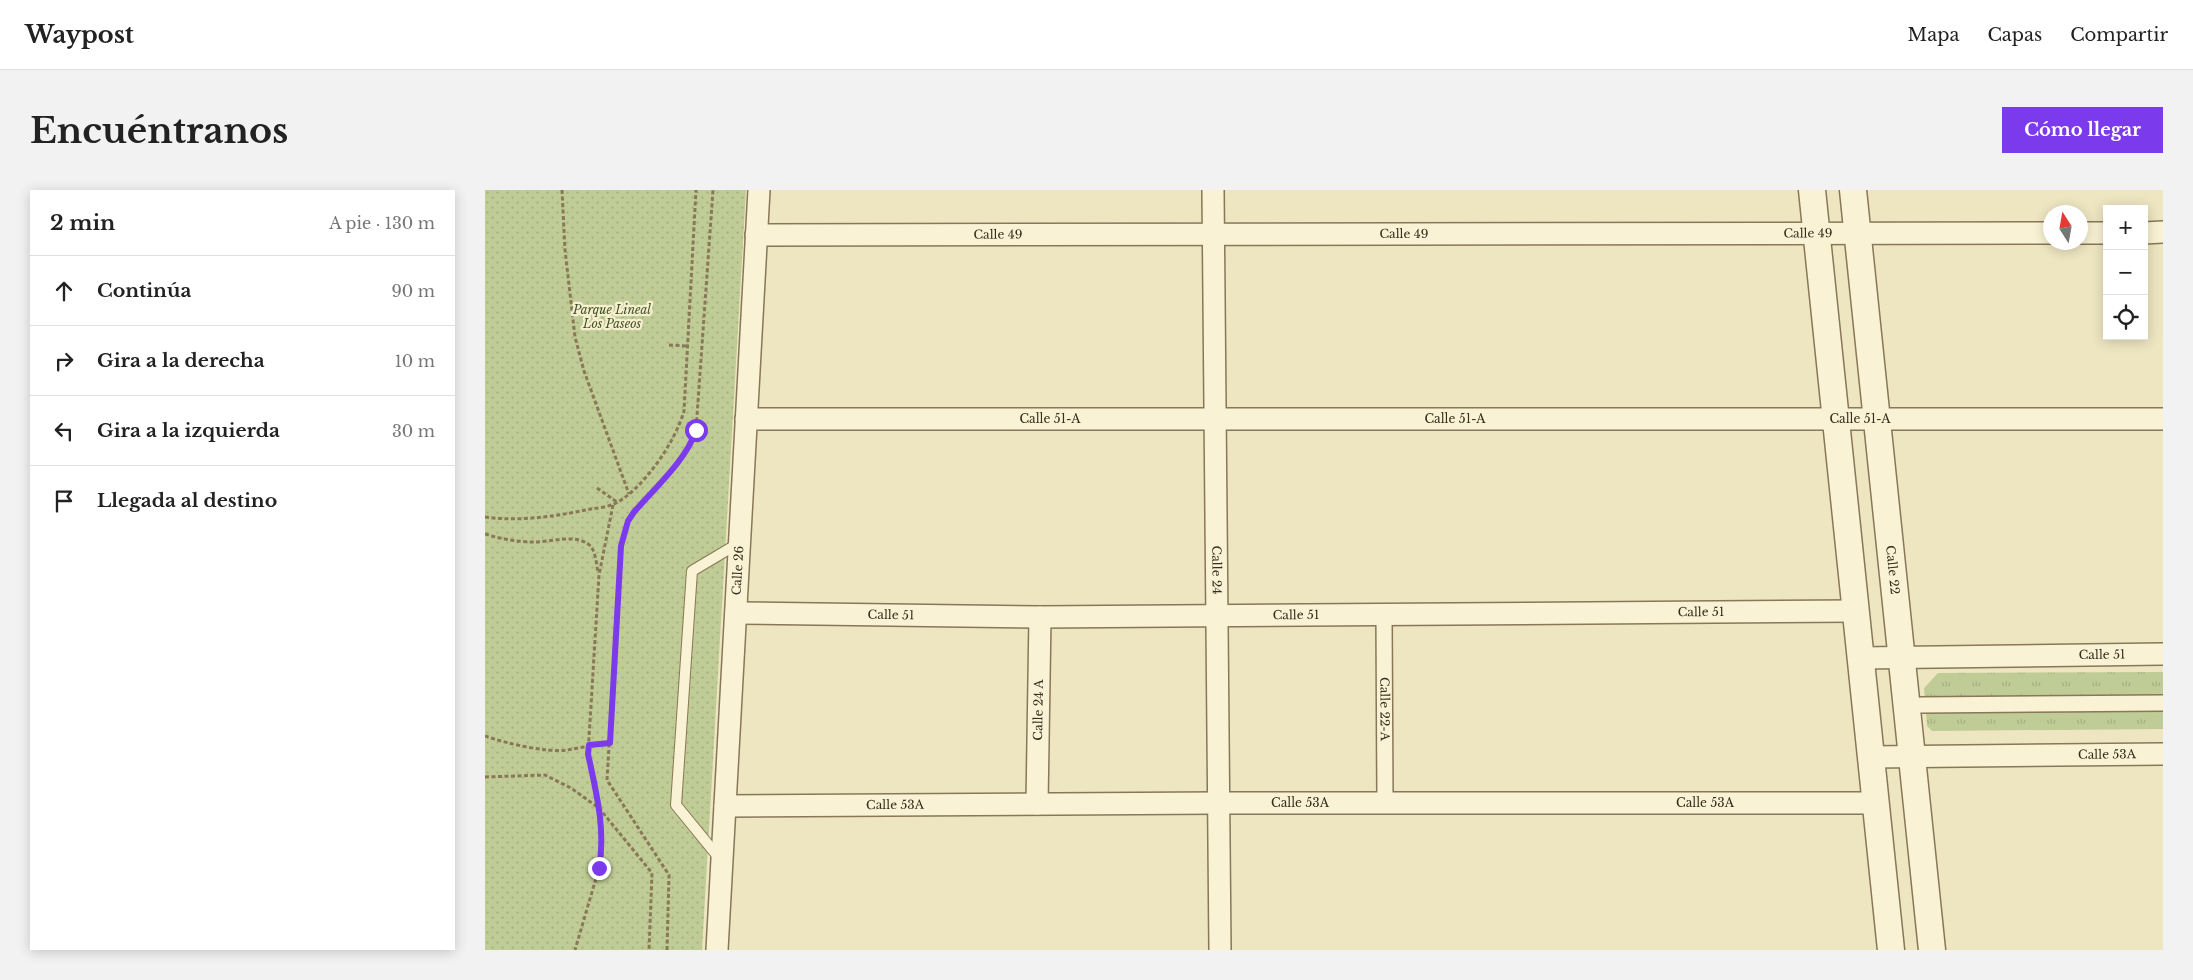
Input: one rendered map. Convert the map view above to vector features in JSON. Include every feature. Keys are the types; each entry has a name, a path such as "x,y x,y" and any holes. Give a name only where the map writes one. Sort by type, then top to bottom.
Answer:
{"street":[{"name":"Calle 26","path":"717,950 759,190"},
{"name":"Calle 24","path":"1213,190 1220,950"},
{"path":"1812,190 1891,950"},
{"name":"Calle 22","path":"1853,190 1932,950"},
{"path":"2148,232 2163,232"},
{"name":"Calle 49","path":"756,235 2043,233"},
{"path":"2088,233 2103,233"},
{"name":"Calle 51-A","path":"746,419 2163,419"},
{"name":"Calle 51","path":"736,613 1041,617 1856,611"},
{"name":"Calle 22-A","path":"1384,615 1385,803"},
{"name":"Calle 24 A","path":"1037,804 1041,617"},
{"name":"Calle 51","path":"1861,658 2163,654"},
{"path":"1921,705 2163,703"},
{"name":"Calle 53A","path":"1871,757 2163,754"},
{"name":"Calle 53A","path":"725,806 1219,803 1876,803"}],"lane":[{"path":"722,862 676,805 692,571 739,543"}],"path":[{"path":"561,190 565,250 575,337 584,371 629,494"},
{"path":"485,517 521,518 582,511 613,505 629,494 657,462 682,420 684,411 696,190"},
{"path":"667,950 669,875 607,780 621,546 628,521 685,453 696,430 713,190"},
{"path":"669,345 687,346"},
{"path":"597,488 617,502"},
{"path":"575,950 602,852 599,808 588,754 599,575 613,505"},
{"path":"485,534 518,541 572,540 588,544 593,550 599,575"},
{"path":"485,736 509,745 565,751 589,745 610,743"},
{"path":"485,777 545,775 571,788 599,808 652,873 649,950"}],"green space":[{"name":"Parque Lineal Los Paseos","path":"485,190 746,190 702,950 485,950"},
{"path":"2163,672 2163,729 1932,731 1927,726 1924,688 1938,673"}],"route":[{"path":"599,868 602,852 599,808 588,754 589,745 610,743 621,546 628,521 685,453 696,430"}]}
